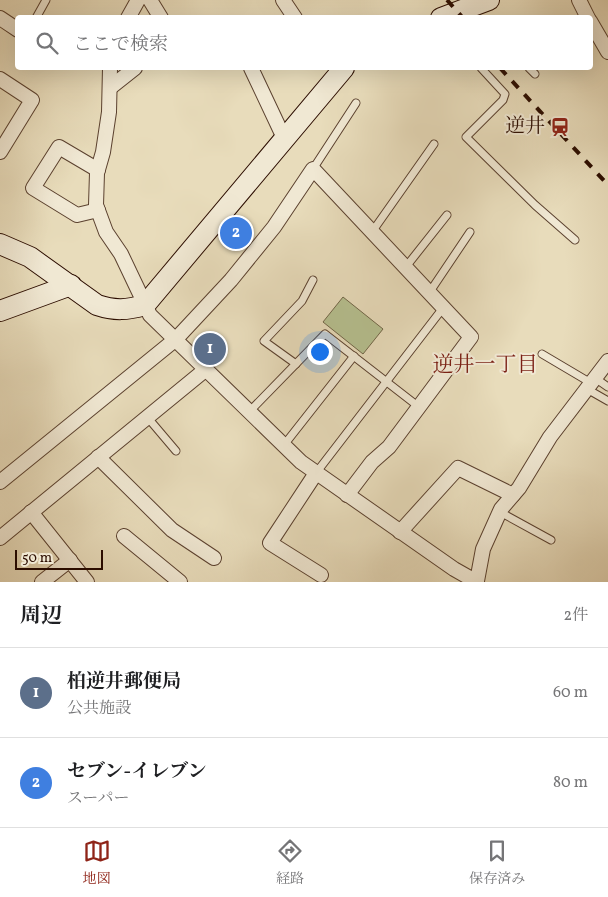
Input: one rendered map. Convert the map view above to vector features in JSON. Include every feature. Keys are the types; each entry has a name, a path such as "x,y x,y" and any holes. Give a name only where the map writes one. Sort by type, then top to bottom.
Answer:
{"street":[{"path":"130,15 138,0"},
{"path":"150,0 159,15"},
{"path":"283,0 294,15"},
{"path":"578,0 586,15"},
{"path":"451,15 480,6"},
{"path":"0,18 15,28"},
{"path":"593,26 608,52"},
{"path":"110,70 111,87 108,122 95,188 98,210 106,232 121,254 150,315 248,412 316,473 473,581 483,549 500,512 550,437 608,361"},
{"path":"111,87 132,70"},
{"path":"252,70 284,138"},
{"path":"5,249 71,285 97,305 108,309 125,310 145,305 338,70"},
{"path":"0,79 32,100 0,152"},
{"path":"98,170 60,147 33,188 77,215 98,210"},
{"path":"0,482 176,339 231,280 268,235 313,169 471,337 389,447 372,462 347,496"},
{"path":"0,311 71,285"},
{"path":"0,538 205,370"},
{"path":"98,458 172,530 214,558"},
{"path":"400,532 458,468 513,495"},
{"path":"316,473 270,543 321,575"},
{"path":"31,512 87,582"},
{"path":"124,536 180,582"},
{"path":"42,582 70,560"}],"lane":[{"path":"38,15 46,0"},
{"path":"482,70 505,94 503,100 466,137 535,205 575,240"},
{"path":"531,70 535,74"},
{"path":"313,169 356,103"},
{"path":"372,232 434,144"},
{"path":"405,268 447,215"},
{"path":"429,294 470,232"},
{"path":"296,364 264,341 302,301 313,280"},
{"path":"316,473 443,308"},
{"path":"248,412 325,334 419,408"},
{"path":"542,354 591,383 608,401"},
{"path":"284,445 354,356"},
{"path":"591,383 608,387"},
{"path":"148,418 176,451"},
{"path":"500,512 551,540"}],"green space":[{"path":"343,297 383,329 363,354 323,322"}],"railway":[{"path":"447,0 460,15"},
{"path":"502,70 608,185"}],"place":[{"name":"逆井","path":"560,127"},
{"name":"セブン-イレブン","path":"236,233"},
{"name":"柏逆井郵便局","path":"210,349"}],"district":[{"name":"逆井一丁目","path":"485,365"}]}
